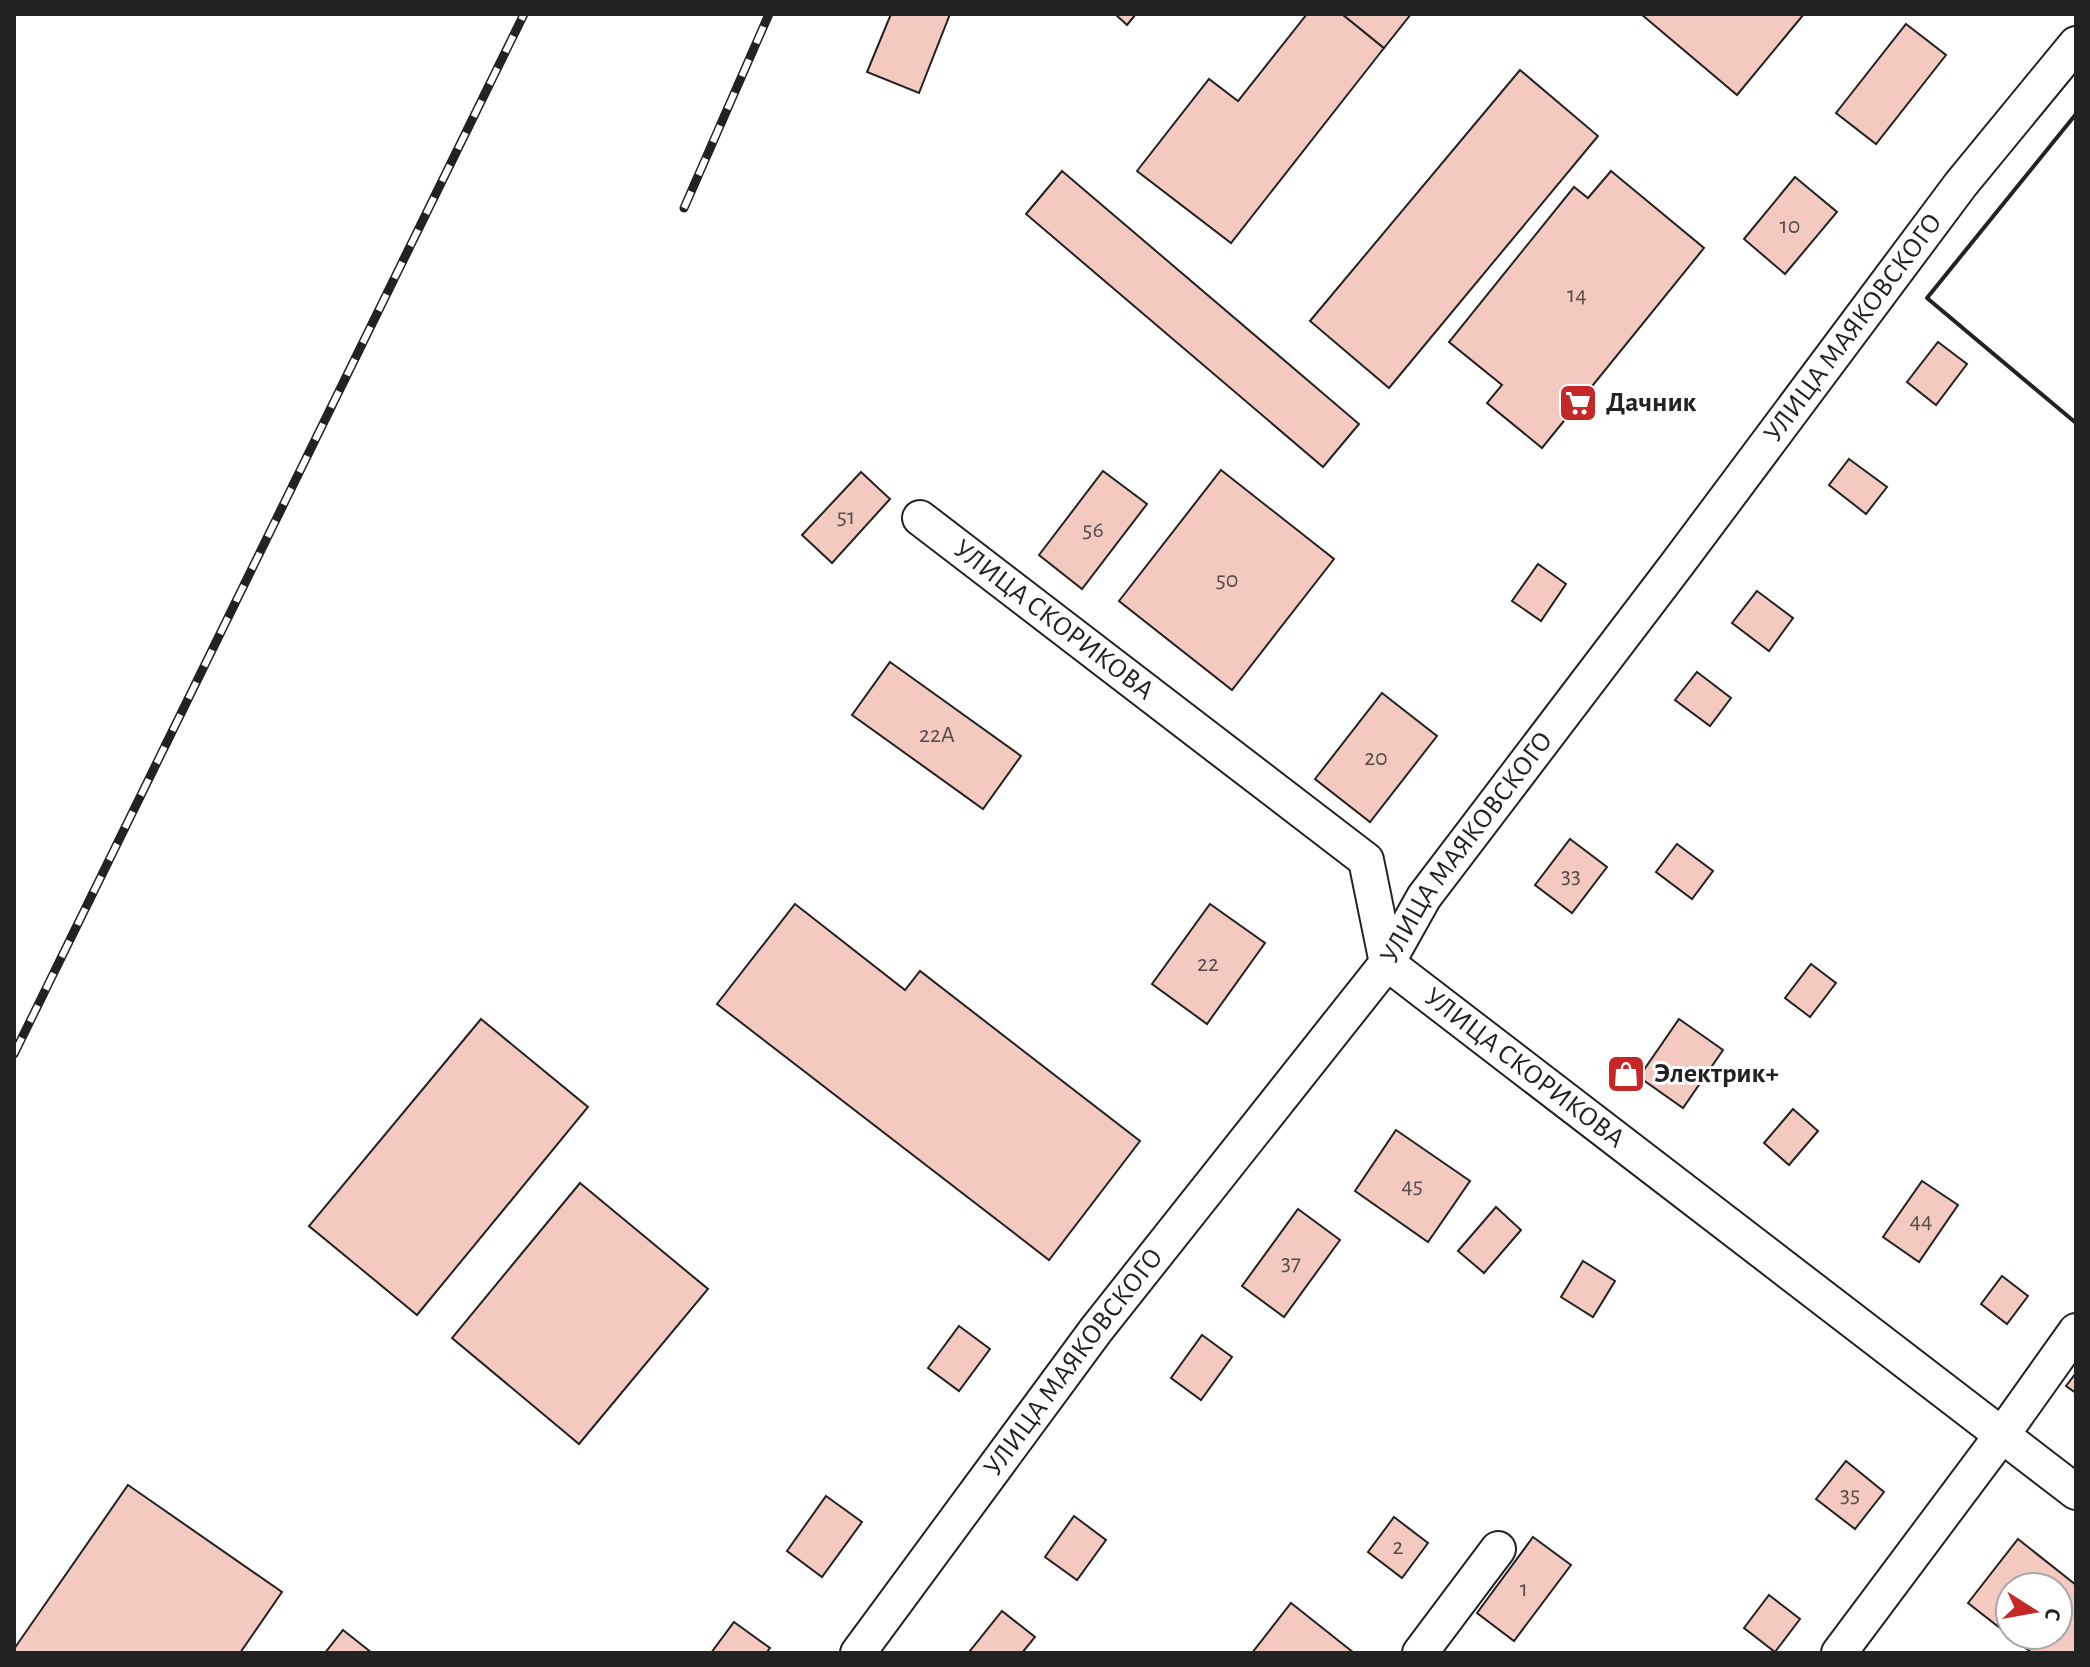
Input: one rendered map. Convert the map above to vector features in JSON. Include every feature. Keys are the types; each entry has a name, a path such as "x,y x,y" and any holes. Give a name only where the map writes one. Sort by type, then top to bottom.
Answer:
{"street":[{"name":"УЛИЦА МАЯКОВСКОГО","path":"858,1653 1096,1330 1387,963 1424,897 1961,184 2076,44"},
{"name":"УЛИЦА СКОРИКОВА","path":"920,518 1366,860 1387,963 2076,1492"},
{"path":"1839,1653 2076,1331"},
{"path":"1420,1653 1498,1549"}],"building":[{"path":"891,14 950,14 919,93 867,72"},
{"path":"1115,14 1136,14 1127,25"},
{"path":"1307,14 1342,14 1384,48 1231,243 1137,171 1209,79 1238,101"},
{"path":"1342,14 1411,14 1384,48"},
{"path":"1641,14 1804,14 1737,95"},
{"path":"1906,24 1946,55 1876,144 1836,113"},
{"path":"1520,70 1598,136 1389,388 1310,321"},
{"path":"1062,171 1359,424 1323,467 1026,214"},
{"path":"1611,171 1704,248 1542,448 1487,403 1502,385 1449,342 1574,187 1588,198"},
{"path":"1795,177 1837,212 1785,274 1744,239"},
{"path":"1938,342 1967,364 1936,405 1907,382"},
{"path":"1849,459 1887,487 1866,514 1829,485"},
{"path":"1221,470 1334,559 1232,690 1119,601"},
{"path":"1103,471 1147,504 1082,589 1039,555"},
{"path":"861,472 890,499 832,563 802,535"},
{"path":"1538,564 1566,584 1541,621 1512,601"},
{"path":"1757,591 1793,618 1769,651 1732,623"},
{"path":"890,662 1021,756 983,809 852,715"},
{"path":"1697,672 1731,698 1710,726 1675,700"},
{"path":"1382,693 1437,736 1370,822 1315,779"},
{"path":"1570,839 1607,867 1572,913 1535,885"},
{"path":"1677,844 1713,871 1692,899 1656,872"},
{"path":"795,904 905,990 920,971 1140,1141 1049,1260 717,1004"},
{"path":"1210,904 1265,943 1207,1024 1152,984"},
{"path":"1811,964 1836,983 1810,1017 1785,998"},
{"path":"481,1019 588,1107 417,1315 309,1226"},
{"path":"1679,1019 1723,1050 1683,1108 1639,1077"},
{"path":"1793,1109 1818,1131 1789,1165 1764,1143"},
{"path":"1396,1130 1470,1181 1428,1242 1355,1191"},
{"path":"1922,1181 1958,1205 1919,1262 1883,1237"},
{"path":"580,1183 708,1289 579,1444 452,1338"},
{"path":"1496,1207 1521,1230 1484,1273 1458,1251"},
{"path":"1298,1209 1340,1240 1284,1317 1242,1286"},
{"path":"1583,1261 1615,1281 1593,1317 1561,1297"},
{"path":"2002,1276 2028,1296 2007,1324 1981,1304"},
{"path":"959,1326 990,1349 959,1391 928,1368"},
{"path":"1202,1335 1232,1357 1201,1400 1171,1378"},
{"path":"2076,1373 2076,1393 2066,1386"},
{"path":"1846,1461 1884,1492 1855,1529 1816,1499"},
{"path":"128,1485 282,1592 240,1653 14,1653 14,1649"},
{"path":"826,1496 862,1522 822,1577 787,1551"},
{"path":"1074,1516 1106,1540 1077,1580 1045,1557"},
{"path":"1394,1517 1428,1543 1402,1578 1368,1552"},
{"path":"1533,1537 1571,1565 1514,1641 1477,1613"},
{"path":"2018,1539 2058,1571 1994,1571 1994,1623 1968,1603"},
{"path":"2074,1583 2076,1653 2029,1651 2074,1651"},
{"path":"1769,1595 1800,1619 1775,1652 1744,1628"},
{"path":"1291,1603 1354,1653 1252,1653"},
{"path":"1002,1611 1035,1637 1022,1653 972,1653 970,1651"},
{"path":"734,1622 770,1648 766,1653 711,1653"},
{"path":"343,1630 372,1653 325,1653"}],"railway":[{"path":"14,1054 524,14"},
{"path":"684,208 769,14"}],"fence":[{"path":"2076,114 1927,298 2076,423"}],"wall":[{"path":"2076,114 1927,298 2076,423"}],"place":[{"name":"Дачник","path":"1578,403"},
{"name":"Электрик+","path":"1626,1074"}]}
